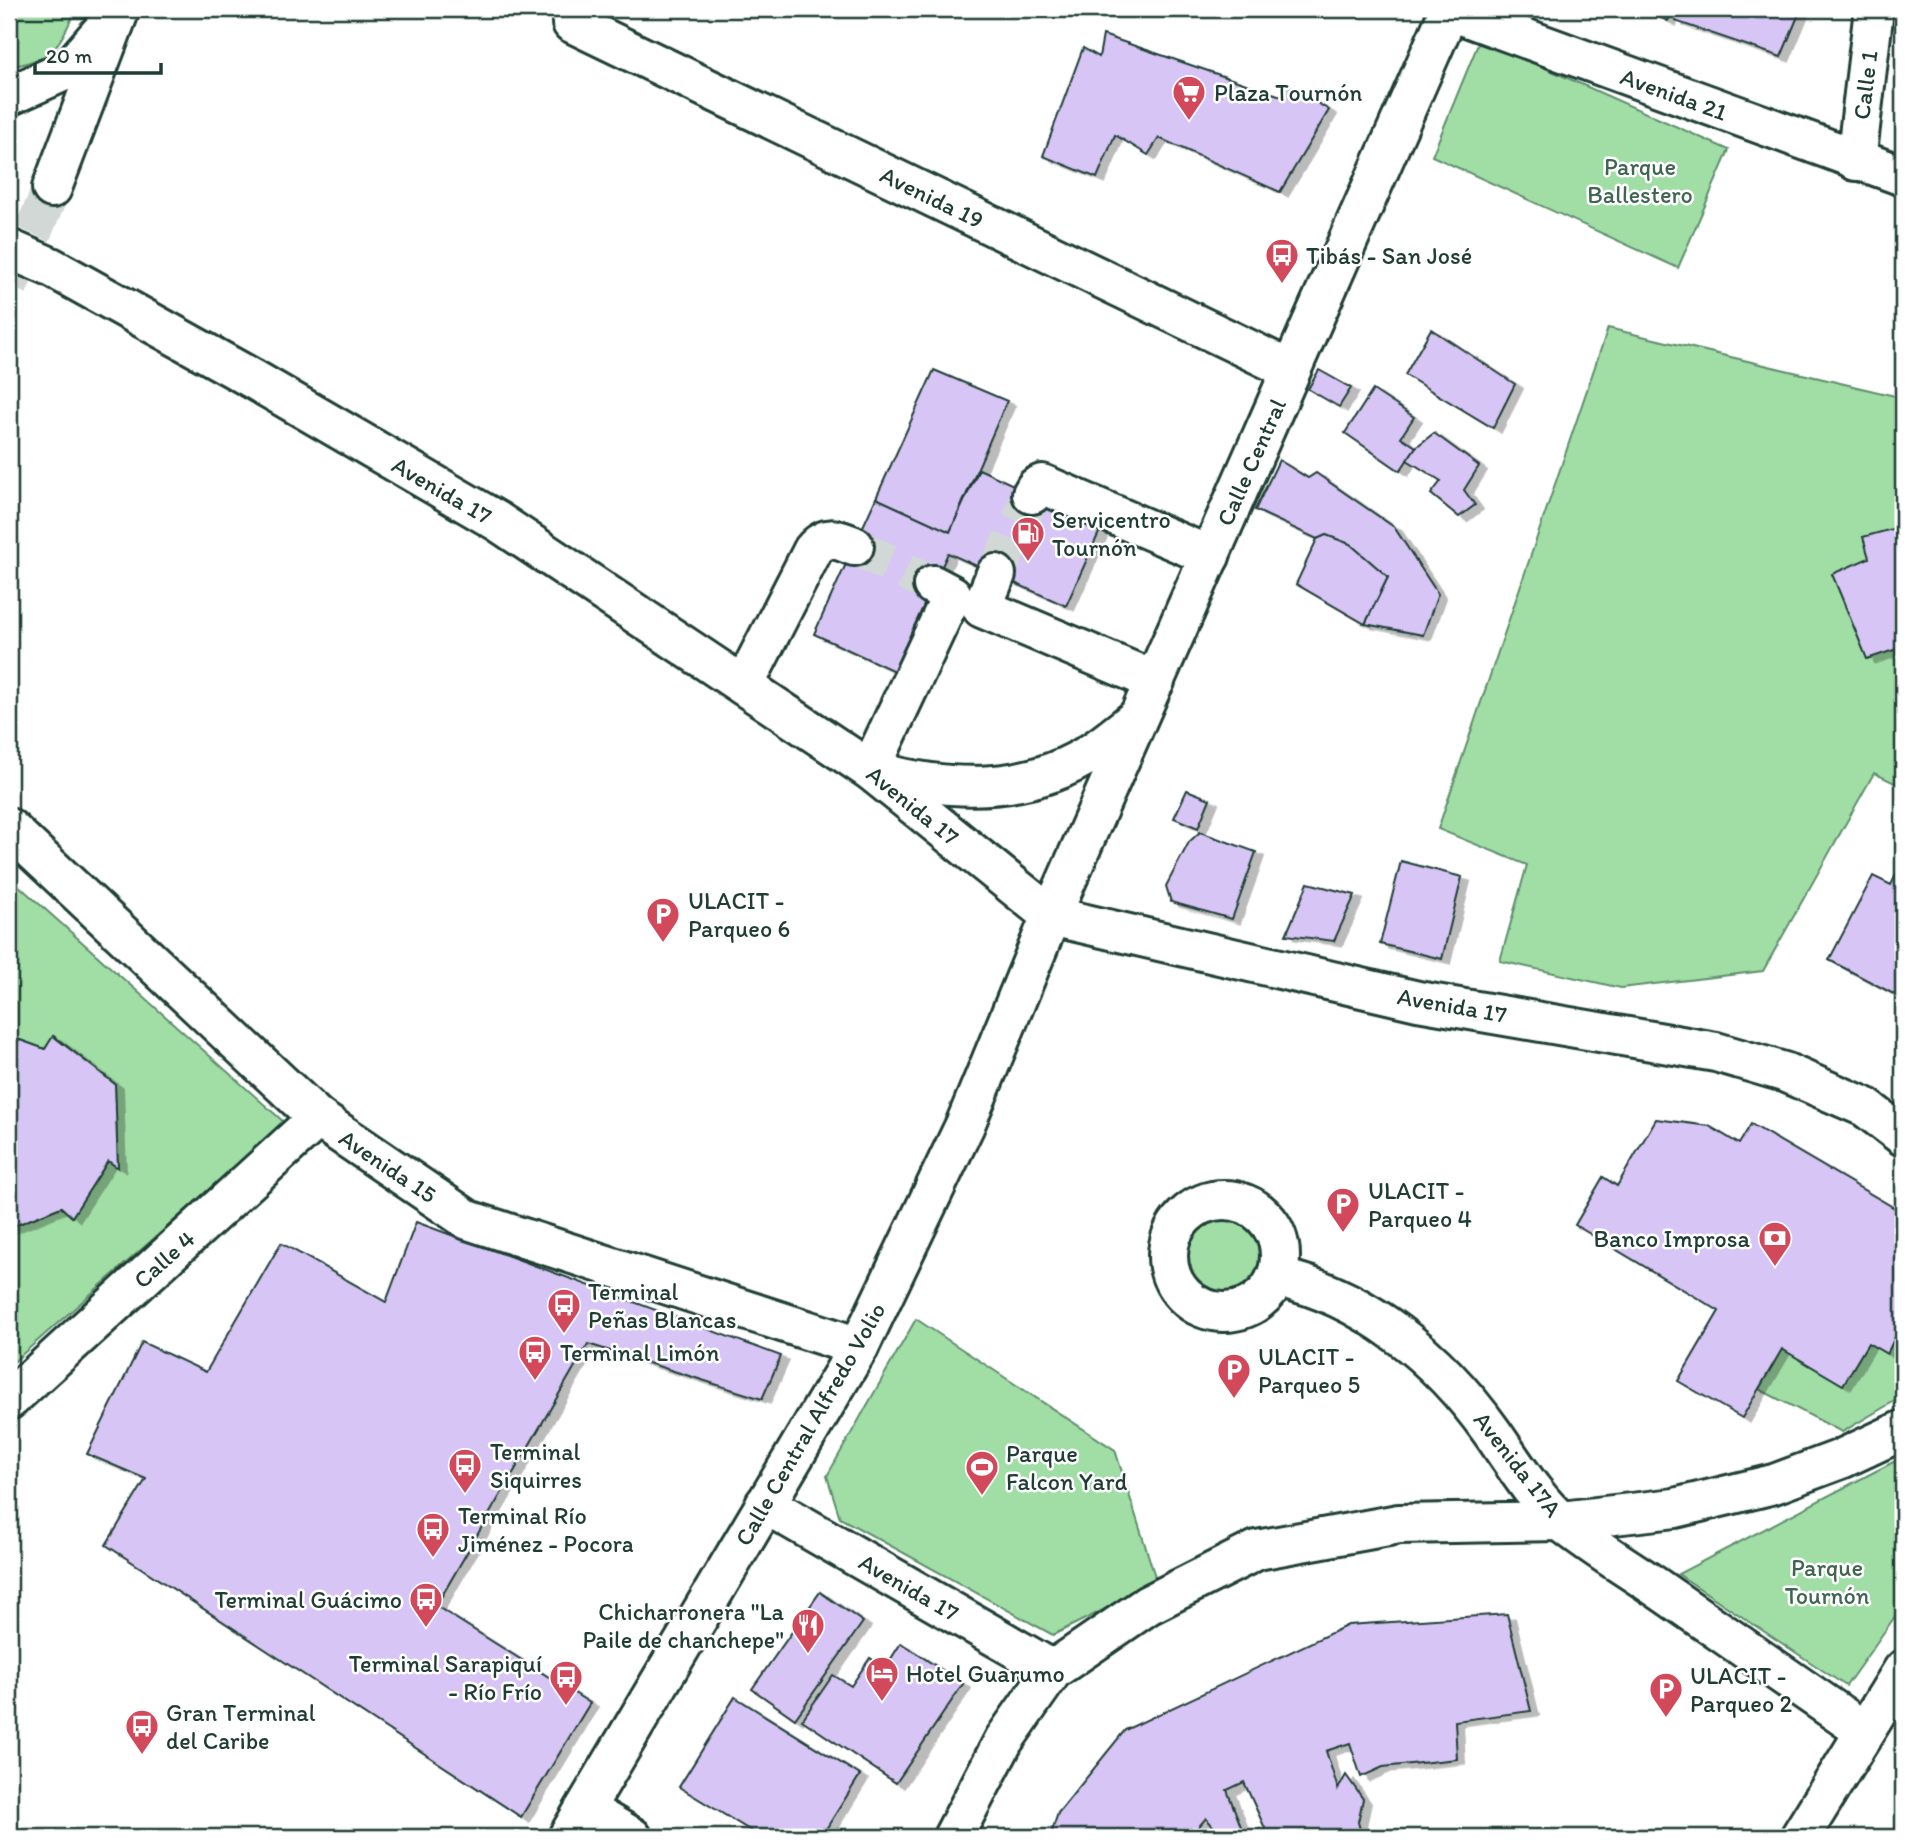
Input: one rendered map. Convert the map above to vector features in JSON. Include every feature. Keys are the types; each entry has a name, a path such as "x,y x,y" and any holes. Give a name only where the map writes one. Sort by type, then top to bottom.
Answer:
{"street":[{"path":"9,96 69,69 120,9"},
{"path":"52,188 120,9"},
{"name":"Calle 1","path":"1856,160 1874,9"},
{"name":"Avenida 21","path":"1448,10 1903,176"},
{"name":"Calle Central","path":"1051,916 1448,10"},
{"name":"Avenida 19","path":"572,23 1292,370"},
{"name":"Avenida 17","path":"9,249 51,267 217,359 497,522 870,770 1051,916 1418,1001 1716,1052 1784,1072 1865,1107 1903,1136"},
{"path":"1032,494 1036,487 1042,484 1210,556"},
{"path":"744,685 813,550 821,540 834,538 854,546"},
{"path":"1139,717 1093,752 1051,771 984,788 926,785 870,770 966,591 1155,681"},
{"name":"Avenida 15","path":"9,828 318,1118 468,1220 859,1347"},
{"name":"Calle Central Alfredo Volio","path":"576,1823 859,1347 965,1125 1051,916"},
{"name":"Calle 4","path":"9,1400 318,1118"},
{"name":"Avenida 17A","path":"1276,1277 1307,1284 1334,1295 1380,1321 1434,1364 1468,1399 1517,1469 1561,1521 1864,1731"},
{"path":"953,1837 1004,1741 1053,1670 1148,1605 1257,1550 1399,1524 1561,1521 1675,1508 1774,1484 1840,1459 1903,1430"},
{"name":"Avenida 17","path":"765,1504 1053,1670"},
{"path":"1800,1837 1903,1670"},
{"path":"576,1823 632,1837"}],"green space":[{"path":"9,9 76,9 53,50 36,60 9,67"},
{"name":"Parque Ballestero","path":"1480,39 1729,150 1678,268 1432,156"},
{"path":"1608,328 1895,396 1903,394 1903,787 1874,773 1763,971 1621,988 1500,961 1527,865 1438,829"},
{"path":"9,877 285,1123 9,1366 9,1228 61,1207 72,1217 108,1161 118,1167 115,1084 54,1036 45,1049 9,1036"},
{"path":"1216,1215 1232,1215 1247,1222 1258,1233 1265,1248 1262,1272 1253,1285 1232,1297 1216,1297 1201,1290 1190,1279 1183,1264 1183,1248 1190,1233 1201,1222"},
{"name":"Parque Falcon Yard","path":"916,1319 1115,1450 1157,1583 1053,1635 840,1518 827,1476"},
{"path":"1903,1320 1903,1396 1842,1432 1759,1389 1782,1349 1843,1385 1868,1343 1887,1353"},
{"name":"Parque Tournón","path":"1903,1457 1903,1605 1846,1686 1678,1574"}],"building":[{"path":"1643,9 1673,9 1668,21"},
{"path":"1680,9 1801,9 1781,57 1675,21"},
{"name":"Plaza Tournón","path":"1103,35 1281,96 1286,84 1329,110 1280,192 1159,138 1148,155 1115,135 1097,178 1043,156 1083,48 1099,57"},
{"path":"1431,329 1515,384 1493,428 1405,375"},
{"path":"934,370 1007,401 950,532 876,498"},
{"path":"1319,370 1351,388 1339,407 1308,389"},
{"path":"1373,390 1414,417 1401,437 1416,447 1400,471 1345,433"},
{"path":"1434,433 1479,466 1464,490 1475,505 1459,517 1431,494 1441,481 1407,460 1416,447"},
{"path":"1279,460 1308,478 1316,473 1394,527 1438,594 1423,635 1365,624 1388,577 1350,544 1326,535 1317,539 1255,510"},
{"name":"Servicentro Tournón","path":"979,469 1102,526 1066,606 948,553 894,671 814,634 876,498 950,532"},
{"path":"1903,526 1903,647 1867,659 1832,574 1869,558 1863,537"},
{"path":"1326,535 1350,544 1388,577 1365,624 1296,584 1317,539"},
{"path":"1187,790 1210,799 1198,828 1174,818"},
{"path":"1200,832 1256,852 1232,919 1171,902 1166,886 1189,842"},
{"path":"1401,861 1462,877 1442,959 1380,944"},
{"path":"1903,861 1903,999 1829,960 1873,876 1891,885"},
{"path":"1308,883 1355,895 1334,941 1286,935"},
{"path":"9,1036 45,1049 53,1036 115,1084 118,1168 108,1161 72,1217 61,1207 9,1228"},
{"name":"Banco Improsa","path":"1656,1119 1709,1126 1739,1144 1751,1124 1903,1213 1903,1320 1887,1354 1868,1343 1843,1385 1782,1349 1742,1418 1678,1381 1719,1311 1575,1225 1603,1177 1617,1186"},
{"path":"416,1222 781,1356 762,1399 588,1344 436,1606 590,1703 521,1817 106,1545 146,1479 87,1454 142,1342 206,1372 281,1243 386,1302"},
{"name":"Chicharronera \"La Paile de chanchepe\"","path":"820,1592 863,1622 795,1719 752,1689"},
{"path":"1507,1614 1531,1711 1455,1721 1457,1759 1383,1767 1361,1777 1350,1743 1326,1751 1338,1789 1346,1775 1363,1799 1358,1822 1362,1837 1269,1837 1244,1782 1227,1790 1245,1837 1222,1837 1206,1818 1190,1837 1050,1837 1058,1813 1125,1730 1348,1625"},
{"name":"Hotel Guarumo","path":"901,1643 963,1684 896,1783 802,1720 833,1675 851,1686 870,1658 885,1668"},
{"path":"735,1697 860,1775 821,1837 761,1837 679,1787"}],"tunnel":[{"path":"9,286 52,188"},
{"path":"996,574 1032,494"},
{"path":"854,546 933,585"}],"place":[{"name":"Plaza Tournón","path":"1189,122"},
{"name":"Tibás - San José","path":"1282,285"},
{"name":"Servicentro Tournón","path":"1028,563"},
{"name":"ULACIT - Parqueo 6","path":"663,944"},
{"name":"ULACIT - Parqueo 4","path":"1343,1234"},
{"name":"Banco Improsa","path":"1775,1268"},
{"name":"Terminal Peñas Blancas","path":"564,1335"},
{"name":"Terminal Limón","path":"535,1382"},
{"name":"ULACIT - Parqueo 5","path":"1234,1400"},
{"name":"Terminal Siquirres","path":"465,1495"},
{"name":"Parque Falcon Yard","path":"982,1497"},
{"name":"Terminal Río Jiménez - Pocora","path":"433,1559"},
{"name":"Terminal Guácimo","path":"426,1629"},
{"name":"Chicharronera \"La Paile de chanchepe\"","path":"808,1655"},
{"name":"Hotel Guarumo","path":"882,1703"},
{"name":"Terminal Sarapiquí - Río Frío","path":"566,1707"},
{"name":"ULACIT - Parqueo 2","path":"1666,1719"},
{"name":"Gran Terminal del Caribe","path":"142,1756"}]}
